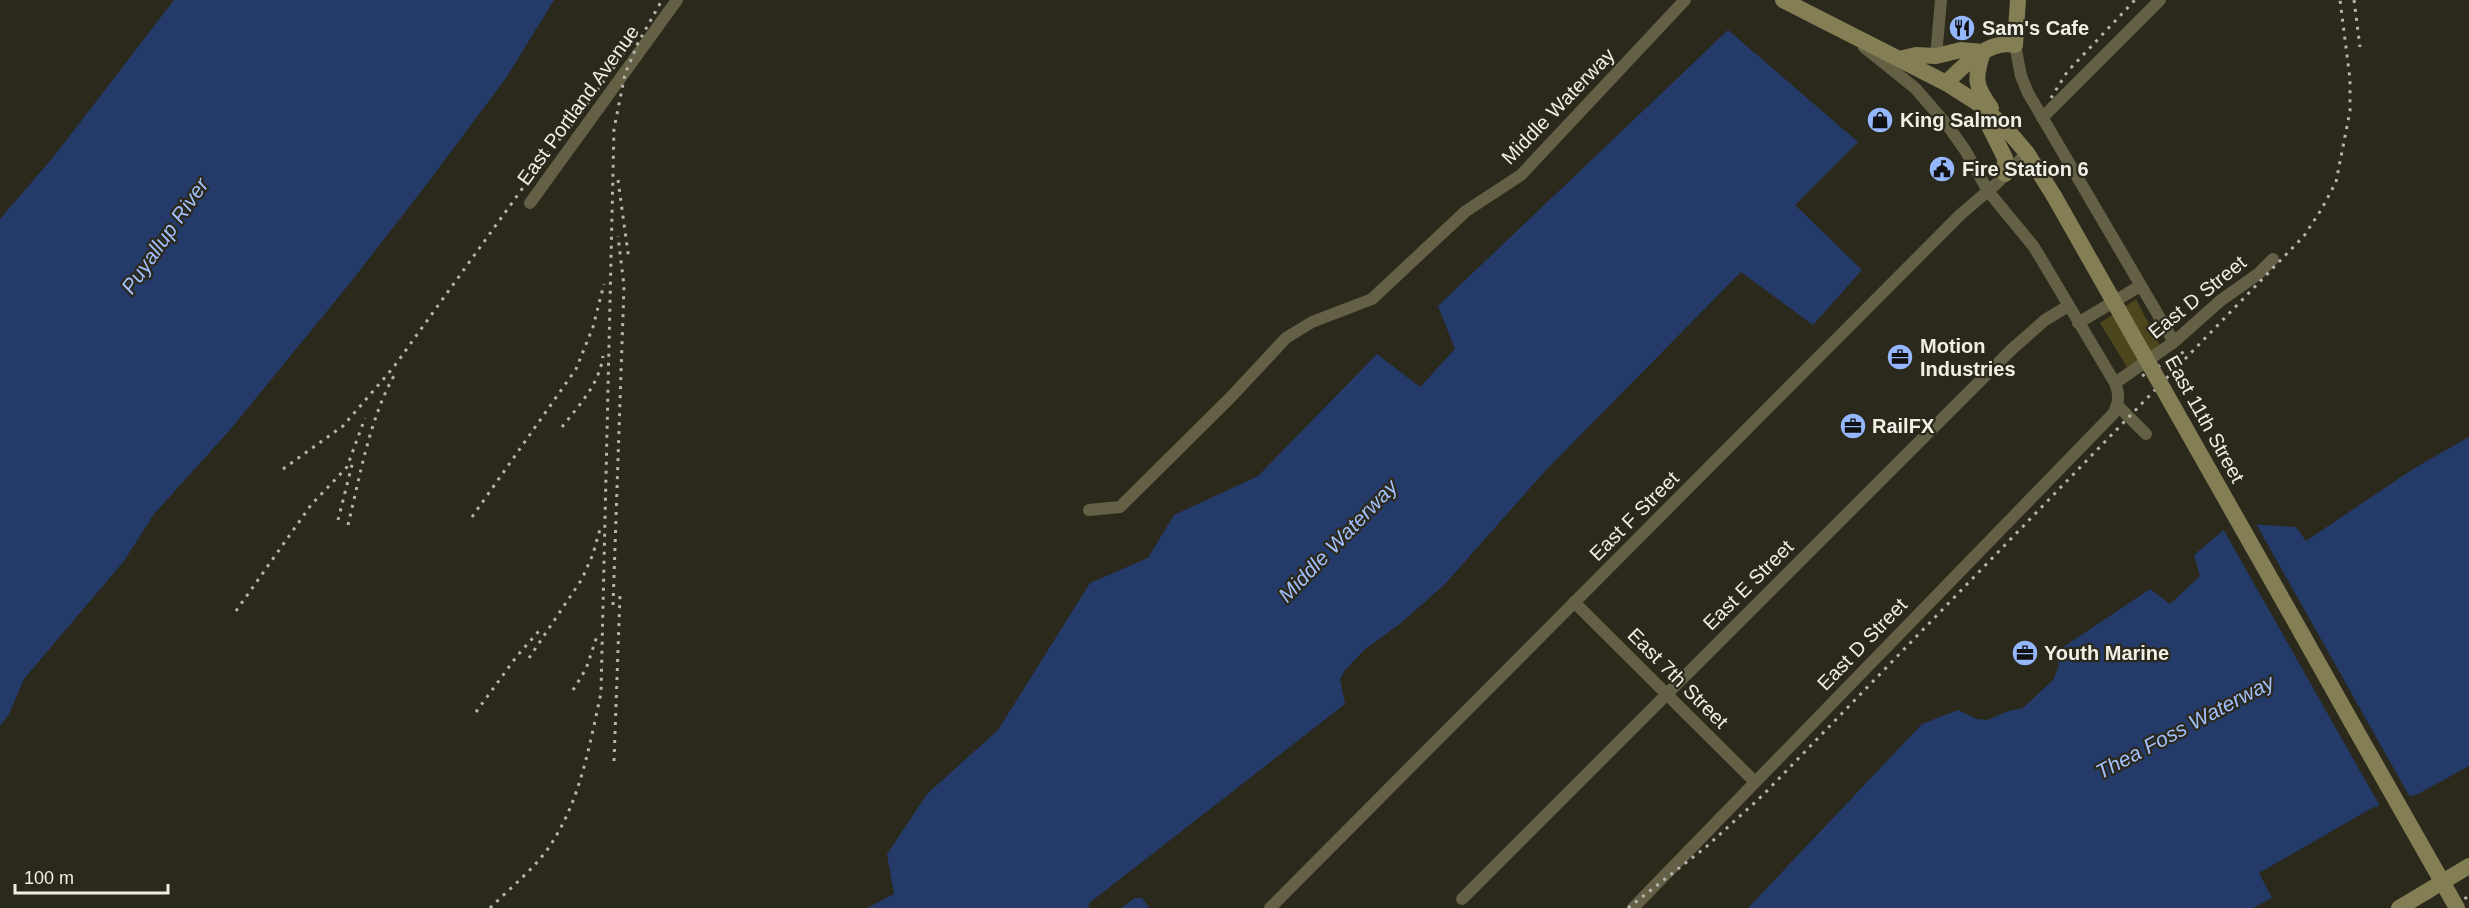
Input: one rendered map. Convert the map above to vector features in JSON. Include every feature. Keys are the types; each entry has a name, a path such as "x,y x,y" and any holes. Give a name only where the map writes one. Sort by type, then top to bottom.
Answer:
{"street":[{"name":"East Portland Avenue","path":"530,203 677,0"},
{"name":"Middle Waterway","path":"1089,510 1120,507 1231,397 1286,338 1312,322 1372,299 1466,212 1521,175 1685,0"},
{"name":"East 11th Street","path":"1783,0 1946,83 2003,125 2027,153 2054,196 2457,908"},
{"path":"1936,56 1941,0"},
{"path":"1946,83 1983,51 2003,42 2015,45 2018,0"},
{"path":"2042,118 2160,0"},
{"name":"East 11th Street","path":"1837,28 1888,67 1922,97 1965,150 1988,191 2034,247 2115,383 2119,393 2117,405"},
{"name":"East 11th Street","path":"2015,45 2021,76 2042,118 2174,342"},
{"path":"1899,59 1916,55 1936,56 1961,50 1983,51"},
{"path":"1983,51 1976,70 1976,79 1984,98 2003,125"},
{"path":"1961,93 1974,103 1994,131 2005,158 2005,174"},
{"name":"East F Street","path":"1270,908 1961,214 2027,153"},
{"name":"East D Street","path":"2115,383 2174,342 2220,301 2258,274 2272,259"},
{"path":"2078,323 2140,286"},
{"name":"East E Street","path":"1462,899 2011,350 2045,321 2068,306"},
{"path":"2117,405 2146,434"},
{"name":"East D Street","path":"1633,908 2044,486 2113,414 2117,405"},
{"name":"East 7th Street","path":"1575,602 1755,782"},
{"path":"2399,908 2469,866"}],"shaded area":[{"path":"2136,299 2165,355 2133,377 2100,323"}],"water":[{"name":"Puyallup River","path":"174,0 554,0 506,78 423,189 350,283 229,431 154,514 124,561 24,679 9,714 0,726 0,219 55,155"},
{"path":"1728,30 1858,142 1795,205 1862,270 1813,325 1741,272 1546,470 1445,584 1401,623 1364,650 1345,670 1340,679 1345,704 1088,904 1090,908 867,908 894,894 887,854 927,794 998,730 1090,583 1148,558 1174,515 1258,476 1377,354 1420,387 1455,349 1438,306"},
{"name":"Thea Foss Waterway","path":"2469,437 2469,766 2418,794 2372,808 2259,873 2272,898 2253,908 1748,908 1922,724 1958,710 1977,719 1988,720 2008,711 2023,708 2053,680 2059,666 2056,652 2150,589 2170,604 2200,576 2194,555 2232,523 2296,527 2306,541 2413,469"},
{"path":"1135,898 1142,898 1149,908 1121,908"}],"pier":[{"path":"2231,520 2255,522 2411,799 2381,808 2222,527"}],"railway":[{"path":"490,908 540,859 563,824 578,788 601,693 614,129 625,74 638,43 662,0"},
{"path":"2051,98 2067,72 2135,0"},
{"path":"1628,908 1706,847 1763,795 2304,236 2336,182 2350,111 2350,79 2340,0"},
{"path":"2354,0 2360,47"},
{"path":"283,469 343,426 393,368 548,153 579,116 634,39"},
{"path":"618,180 629,260"},
{"path":"613,605 624,286 618,236"},
{"path":"472,517 576,369 593,327 604,284"},
{"path":"2142,376 2187,350"},
{"path":"562,427 593,385 603,356"},
{"path":"348,525 372,428 395,374"},
{"path":"236,611 311,505 347,467 365,418"},
{"path":"338,520 353,461"},
{"path":"529,658 582,579 593,554 600,529"},
{"path":"614,761 620,595"},
{"path":"476,712 517,656 539,631"},
{"path":"573,690 586,669 598,633"},
{"path":"2449,908 2469,896"}],"place":[{"name":"Sam's Cafe","path":"1962,28"},
{"name":"King Salmon","path":"1880,120"},
{"name":"Fire Station 6","path":"1942,169"},
{"name":"Motion Industries","path":"1900,357"},
{"name":"RailFX","path":"1853,426"},
{"name":"Youth Marine","path":"2025,653"}]}
